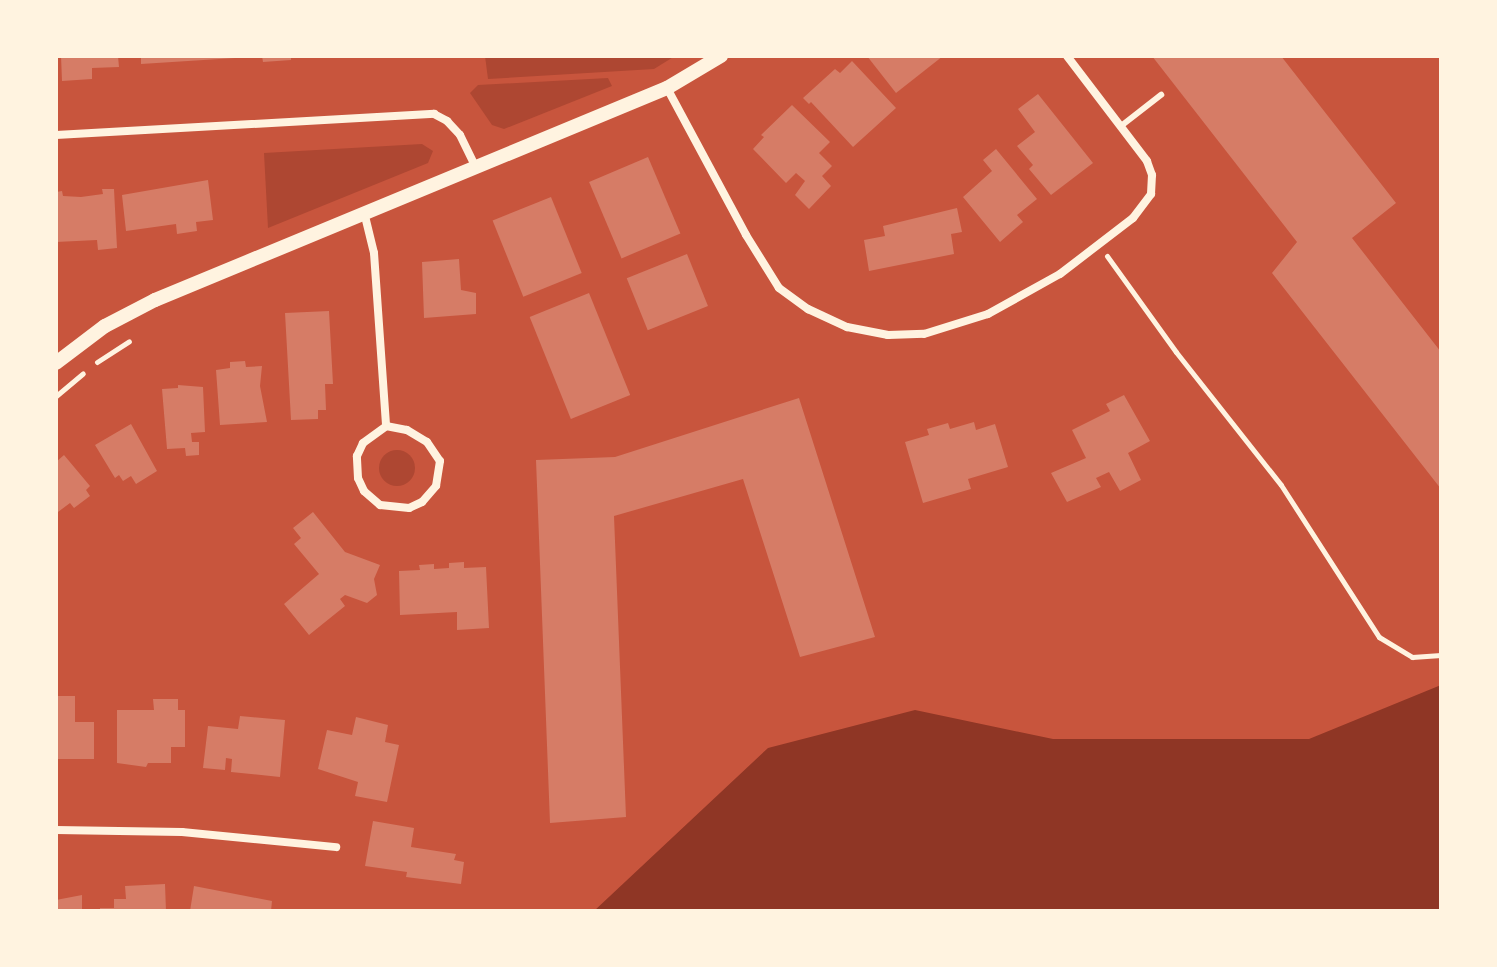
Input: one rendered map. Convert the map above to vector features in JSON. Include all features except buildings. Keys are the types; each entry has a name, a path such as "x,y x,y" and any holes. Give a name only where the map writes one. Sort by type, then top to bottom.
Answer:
{"street":[{"path":"56,363 105,326 137,309 667,88 721,56"},
{"path":"667,88 746,235 779,288 826,319 888,335 935,332 988,314 1079,261 1133,218 1151,194 1152,175 1141,151 1067,56"},
{"path":"56,135 429,114 439,116 453,127 475,166"},
{"path":"364,212 374,253 386,426"},
{"path":"386,426 407,430 427,442 440,461 441,473 433,492 409,508 380,505 364,491 358,478 360,449 368,437 386,426"},
{"path":"56,830 182,832 336,847"}],"lane":[{"path":"1121,126 1161,95"}],"path":[{"path":"1112,262 1176,352 1281,485 1379,637 1412,657 1441,655"},
{"path":"56,396 135,337"}],"shaded area":[{"path":"485,56 675,56 654,69 488,79"},
{"path":"608,78 612,86 504,129 492,125 470,93 478,85"},
{"path":"422,144 433,151 428,163 268,228 264,153"},
{"path":"397,450 410,455 415,468 410,481 397,486 384,481 379,468 384,455"},
{"path":"1441,685 1441,911 594,911 768,748 915,710 1053,739 1309,739"}]}
